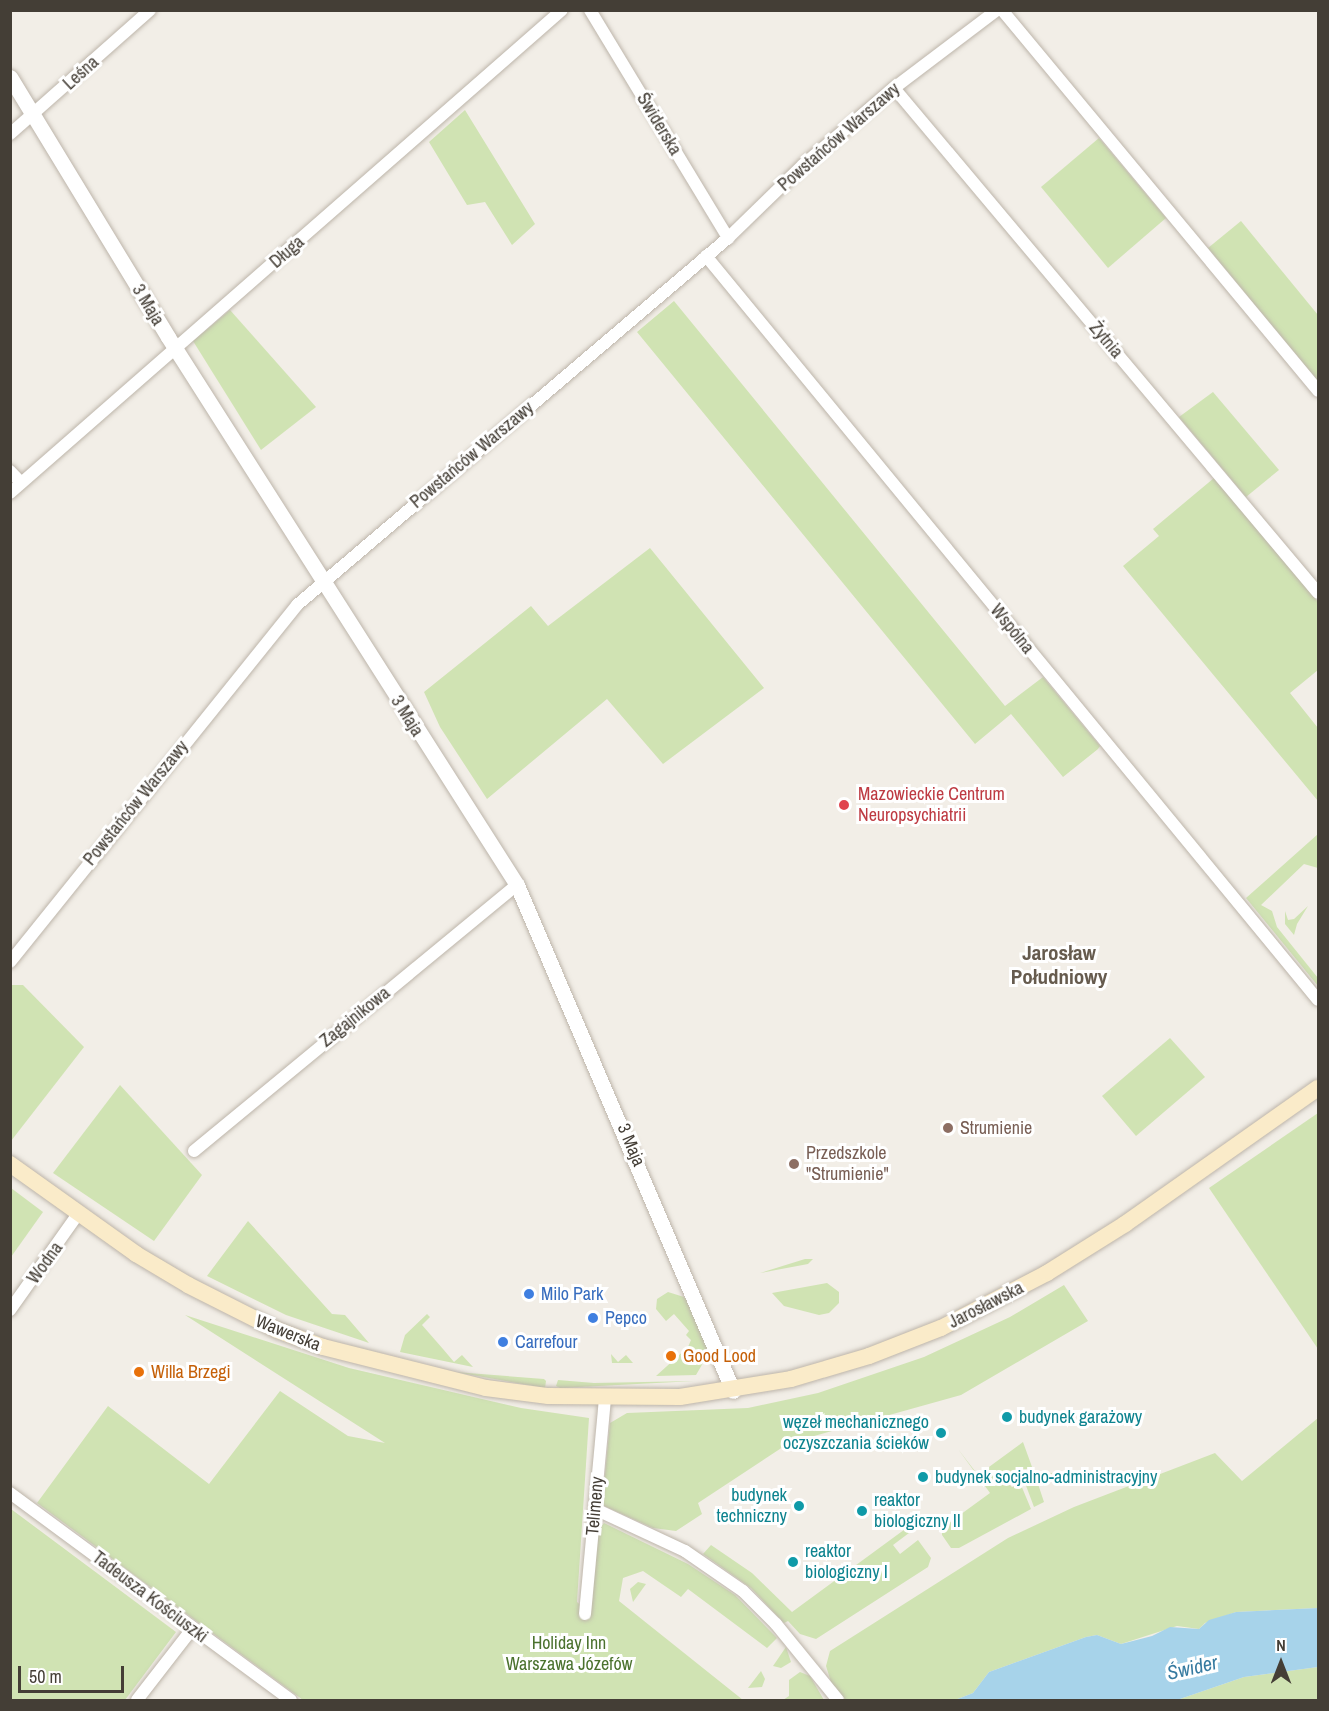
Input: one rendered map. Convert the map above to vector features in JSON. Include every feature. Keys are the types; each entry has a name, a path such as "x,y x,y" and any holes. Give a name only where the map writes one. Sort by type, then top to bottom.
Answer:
{"main road":[{"name":"Jarosławska","path":"605,1398 733,1391 869,1356 941,1328 997,1301 1125,1224 1318,1088"},
{"name":"Wawerska","path":"10,1164 136,1254 226,1306 323,1347 486,1388 605,1398"}],"street":[{"name":"Leśna","path":"10,134 150,10"},
{"name":"Długa","path":"10,493 562,10"},
{"name":"Świderska","path":"590,10 728,238"},
{"name":"Powstańców Warszawy","path":"10,962 278,625 323,583 728,238 803,165 894,88 997,10"},
{"path":"1002,10 1318,391"},
{"name":"3 Maja","path":"10,77 323,583 517,885 733,1391"},
{"name":"Żytnia","path":"894,88 1318,593"},
{"name":"Wspólna","path":"706,256 1318,1000"},
{"path":"10,471 21,483"},
{"name":"Zagajnikowa","path":"194,1152 517,885"},
{"name":"Wodna","path":"10,1310 78,1214"},
{"name":"Telimeny","path":"585,1614 605,1398"},
{"name":"Tadeusza Kościuszki","path":"10,1493 291,1701"},
{"path":"595,1509 685,1551 743,1592 776,1624 838,1701"},
{"path":"137,1701 192,1629"}],"green space":[{"path":"465,110 535,224 512,245 485,202 467,205 429,142"},
{"path":"1099,138 1166,218 1108,268 1041,187"},
{"path":"1241,221 1318,315 1318,381 1208,248"},
{"path":"674,301 1005,706 1043,677 1100,746 1098,749 1063,777 1011,714 975,744 637,332"},
{"path":"230,310 316,407 261,450 193,341"},
{"path":"1213,392 1279,470 1246,497 1179,417"},
{"path":"1214,478 1318,602 1318,670 1290,693 1318,728 1318,801 1123,566 1159,536 1153,529"},
{"path":"650,548 764,688 663,764 607,699 487,799 440,727 424,692 531,606 548,626"},
{"path":"1318,834 1318,868 1304,864 1261,905 1272,911 1277,927 1318,978 1318,986 1246,898"},
{"path":"1308,906 1297,924 1294,935 1285,924 1285,911 1288,920 1294,919"},
{"path":"11,985 23,985 84,1047 11,1141"},
{"path":"1170,1038 1205,1077 1136,1136 1102,1096"},
{"path":"120,1085 202,1175 154,1241 53,1173"},
{"path":"1318,1113 1318,1349 1209,1188"},
{"path":"11,1188 43,1212 11,1257"},
{"path":"248,1221 332,1314 345,1315 369,1343 286,1315 207,1276"},
{"path":"805,1259 813,1259 808,1264 760,1273"},
{"path":"827,1283 839,1292 839,1303 829,1313 819,1315 784,1306 772,1293"},
{"path":"1064,1285 1088,1321 961,1395 789,1443 698,1503 702,1514 676,1531 653,1528 602,1505 610,1423 627,1413 748,1408 818,1393 924,1357 1010,1317"},
{"path":"668,1292 684,1297 691,1306 710,1351 696,1375 656,1376 688,1347 691,1340 686,1335 689,1331 674,1314 666,1321 656,1309 657,1299"},
{"path":"427,1314 430,1317 422,1325 454,1362 462,1355 473,1367 400,1352 405,1335"},
{"name":"Holiday Inn Warszawa Józefów","path":"185,1315 349,1368 521,1408 589,1418 577,1602 590,1613 598,1529 604,1523 688,1564 735,1595 777,1638 767,1648 688,1589 681,1597 643,1571 623,1578 619,1601 743,1700 303,1700 37,1503 108,1406 209,1484 280,1391 348,1436 385,1443"},
{"path":"611,1354 618,1362 626,1355 633,1363 612,1363"},
{"path":"455,1372 544,1379 546,1381 545,1388"},
{"path":"558,1380 594,1383 695,1381 560,1388 556,1386"},
{"path":"1318,1418 1318,1608 1236,1612 1205,1623 1199,1629 1177,1626 1121,1644 1097,1635 1086,1637 989,1672 973,1693 955,1700 845,1700 831,1682 826,1666 830,1651 1008,1538 1074,1507 1215,1453 1242,1481"},
{"path":"1023,1442 1036,1478 1052,1473 1054,1479 1038,1484 1044,1502 1034,1507 1025,1483 1031,1477 1027,1469 1012,1470 1007,1482 1012,1487 1021,1485 1031,1509 959,1548 951,1548 942,1535 942,1528 990,1493 958,1449 978,1475"},
{"path":"11,1509 176,1632 125,1700 11,1700"},
{"path":"912,1524 913,1530 893,1545 900,1554 918,1540 931,1558 928,1567 816,1639 800,1634 788,1621 784,1623 751,1588 703,1554 711,1545 752,1573 792,1612"},
{"path":"638,1582 646,1584 633,1602 630,1589"},
{"path":"786,1647 791,1662 781,1668 773,1666"},
{"path":"1318,1667 1318,1700 1177,1700 1244,1677"},
{"path":"761,1671 765,1679 762,1687 748,1688"},
{"path":"800,1672 810,1676 824,1700 783,1700 789,1696 789,1680"}],"water":[{"name":"Świder","path":"1318,1608 1318,1667 1244,1677 1177,1700 955,1700 973,1693 989,1672 1086,1637 1097,1635 1121,1644 1152,1636 1170,1627 1199,1629 1209,1620 1236,1612"}],"place":[{"name":"Mazowieckie Centrum Neuropsychiatrii","path":"844,805"},
{"name":"Strumienie","path":"948,1128"},
{"name":"Przedszkole \"Strumienie\"","path":"794,1164"},
{"name":"Milo Park","path":"529,1294"},
{"name":"Pepco","path":"593,1318"},
{"name":"Carrefour","path":"503,1342"},
{"name":"Good Lood","path":"671,1356"},
{"name":"Willa Brzegi","path":"139,1372"},
{"name":"budynek garażowy","path":"1007,1417"},
{"name":"węzeł mechanicznego oczyszczania ścieków","path":"941,1433"},
{"name":"budynek socjalno-administracyjny","path":"923,1477"},
{"name":"budynek techniczny","path":"799,1506"},
{"name":"reaktor biologiczny II","path":"862,1511"},
{"name":"reaktor biologiczny I","path":"793,1562"}],"district":[{"name":"Jarosław Południowy","path":"1059,965"}]}
